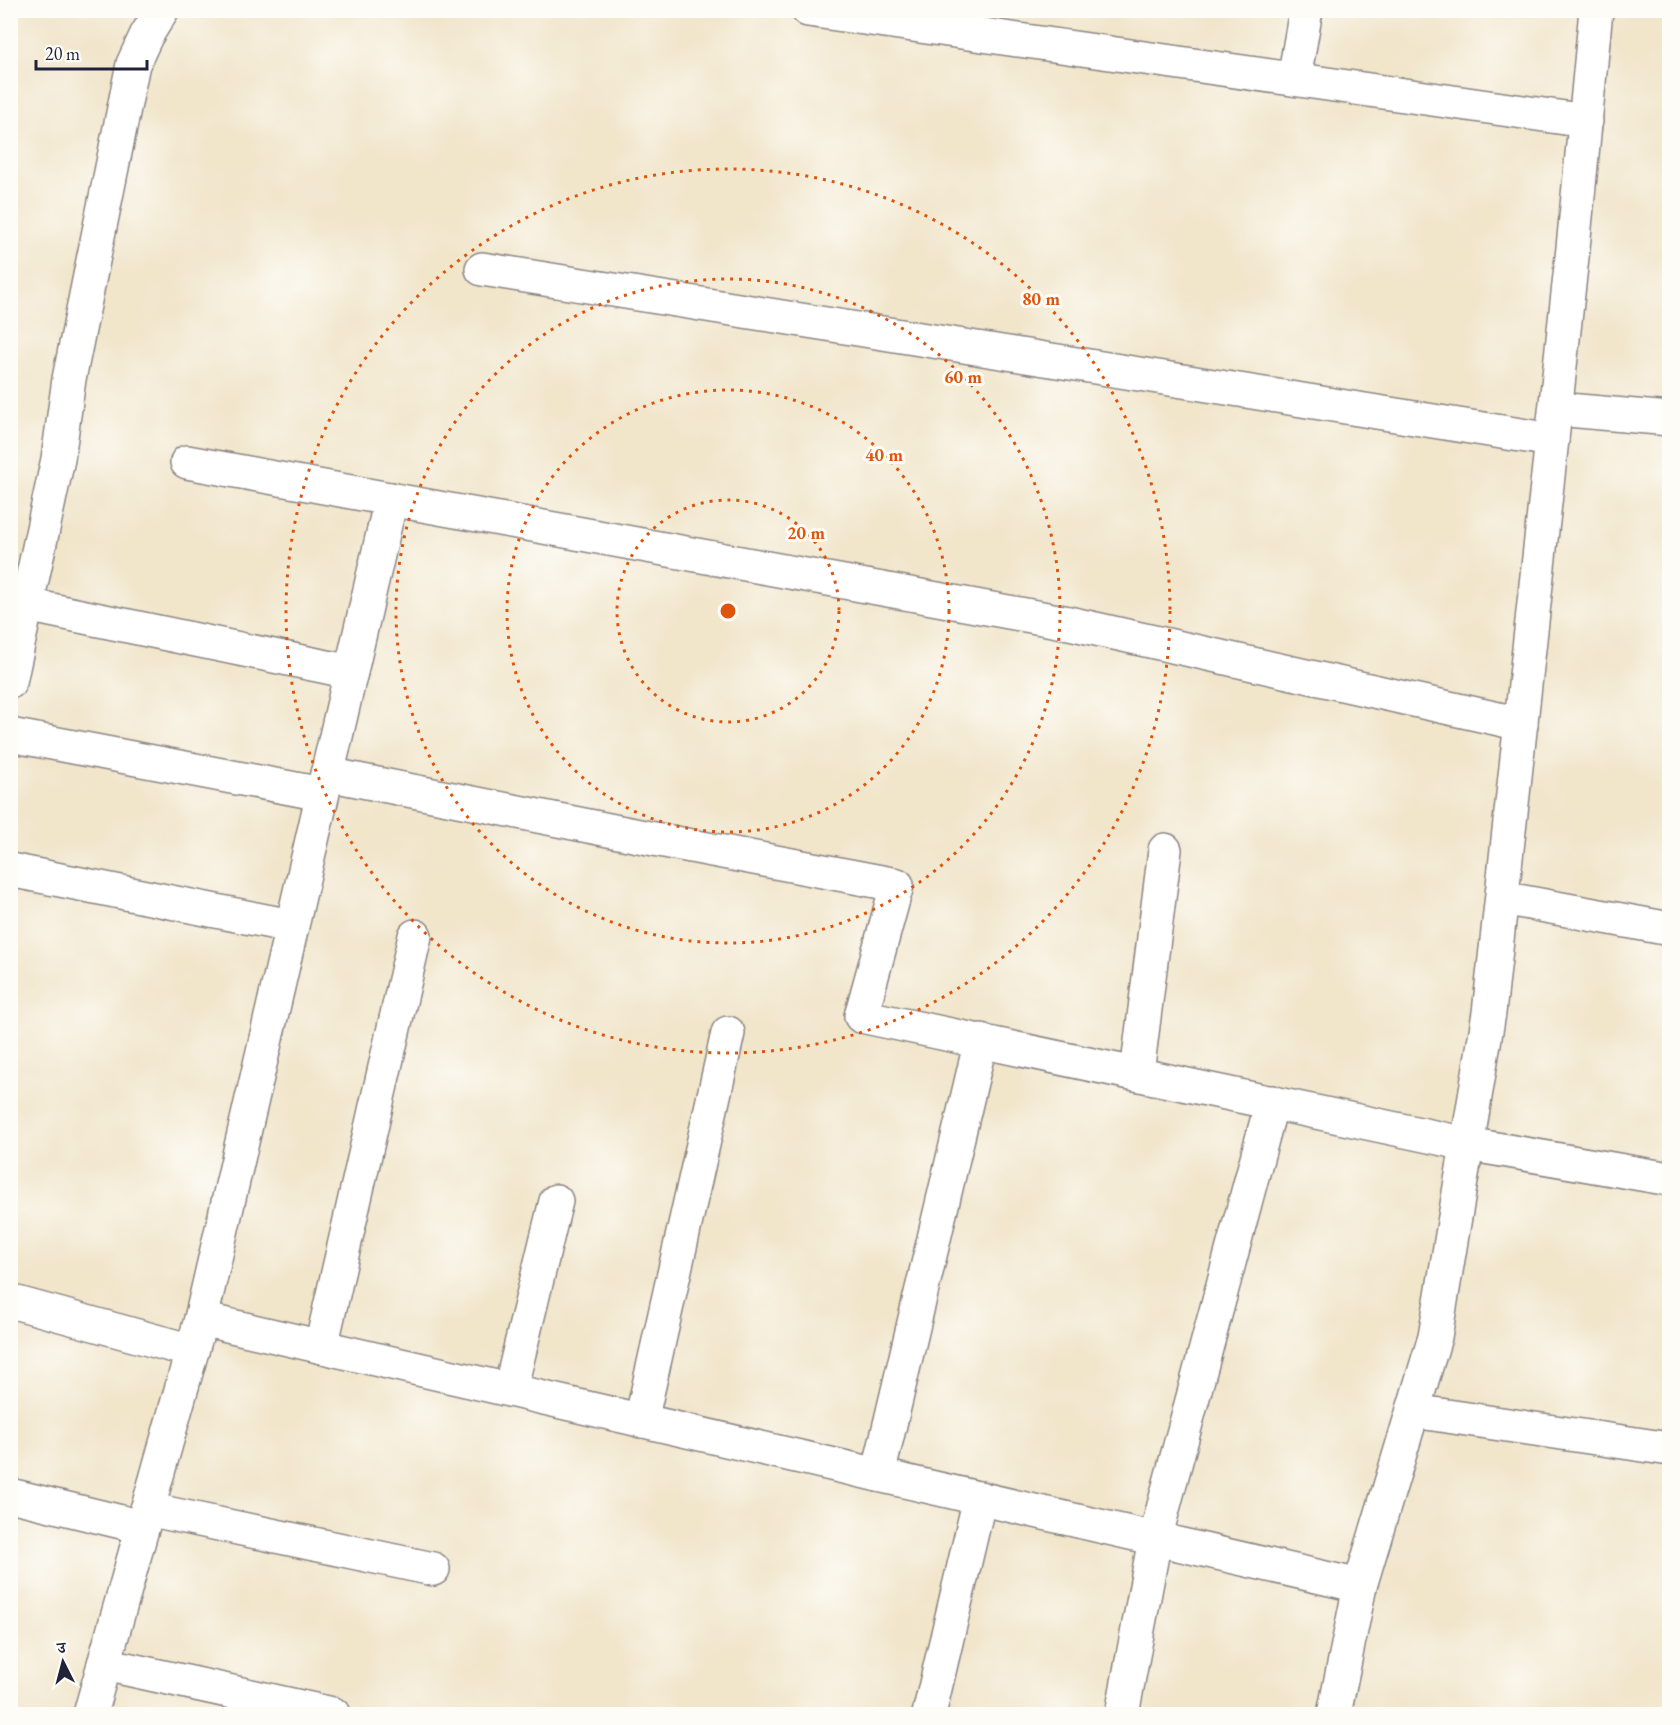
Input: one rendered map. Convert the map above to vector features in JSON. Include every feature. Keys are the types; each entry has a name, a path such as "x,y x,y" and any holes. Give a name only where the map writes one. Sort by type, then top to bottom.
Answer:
{"street":[{"path":"10,682 58,459 69,379 133,64 162,10"},
{"path":"1294,79 1306,10"},
{"path":"1334,1714 1360,1586 1435,1337 1490,1013 1596,10"},
{"path":"823,12 1586,121"},
{"path":"482,269 1554,424 1670,419"},
{"path":"187,462 1070,623 1521,724"},
{"path":"90,1714 201,1319 391,500"},
{"path":"27,605 351,672"},
{"path":"10,735 649,838 897,885 861,1016 1467,1144 1670,1179"},
{"path":"1137,1073 1166,850"},
{"path":"10,870 291,926"},
{"path":"1502,898 1670,929"},
{"path":"321,1347 415,936"},
{"path":"641,1421 729,1033"},
{"path":"878,1475 981,1040"},
{"path":"1122,1714 1155,1539 1272,1102"},
{"path":"510,1390 556,1201"},
{"path":"10,1301 192,1351"},
{"path":"201,1319 1360,1586"},
{"path":"1413,1411 1670,1449"},
{"path":"10,1495 433,1569"},
{"path":"929,1714 980,1498"},
{"path":"104,1664 333,1714"}]}
